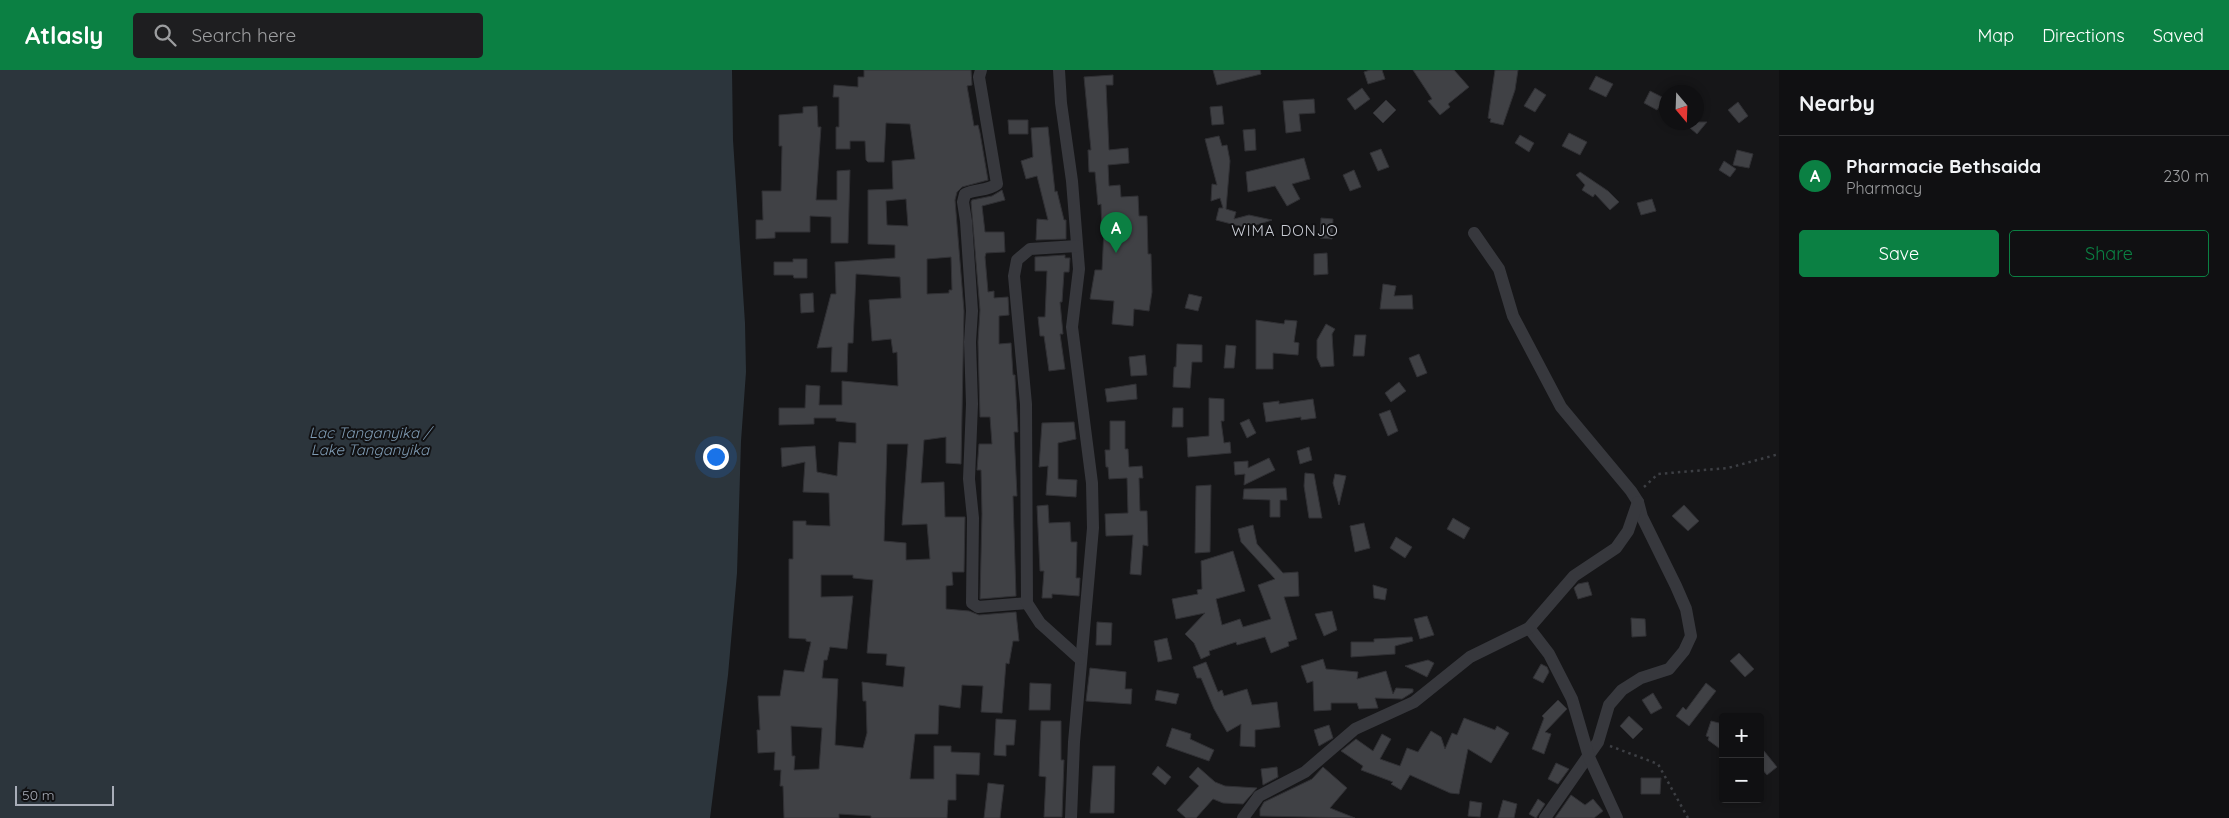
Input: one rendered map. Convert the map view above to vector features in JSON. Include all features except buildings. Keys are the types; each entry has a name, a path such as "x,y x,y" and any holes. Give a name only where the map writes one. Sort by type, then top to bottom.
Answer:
{"street":[{"path":"981,70 979,77 997,184 993,187 970,191 965,194 963,202 972,311 970,342 972,404 969,479 973,518 972,603 978,607 1027,603"},
{"path":"1059,70 1061,103 1072,181 1079,269 1072,327 1092,483 1093,528 1080,659 1071,818"},
{"path":"1474,233 1499,269 1513,316 1561,408 1631,491 1638,502 1642,517 1686,609 1691,636 1684,651 1669,669 1641,678 1622,690 1608,705 1598,742 1545,818"},
{"path":"1077,246 1030,249 1017,260 1014,276 1026,404 1027,603 1040,623 1080,659"},
{"path":"1243,818 1260,796 1305,772 1355,729 1414,702 1470,657 1529,628 1574,576 1616,548 1628,531 1638,502"},
{"path":"1529,628 1549,654 1572,699 1589,757 1617,818"}],"path":[{"path":"1638,502 1642,489 1658,474 1728,468 1779,454"},
{"path":"1598,742 1658,764 1688,818"}],"water":[{"name":"Lac Tanganyika / Lake Tanganyika","path":"0,70 732,70 733,140 745,323 746,372 741,441 737,573 728,675 710,818 0,818"}],"place":[{"name":"Pharmacie Bethsaida","path":"1116,253"}],"district":[{"name":"WIMA DONJO","path":"1285,230"}]}
